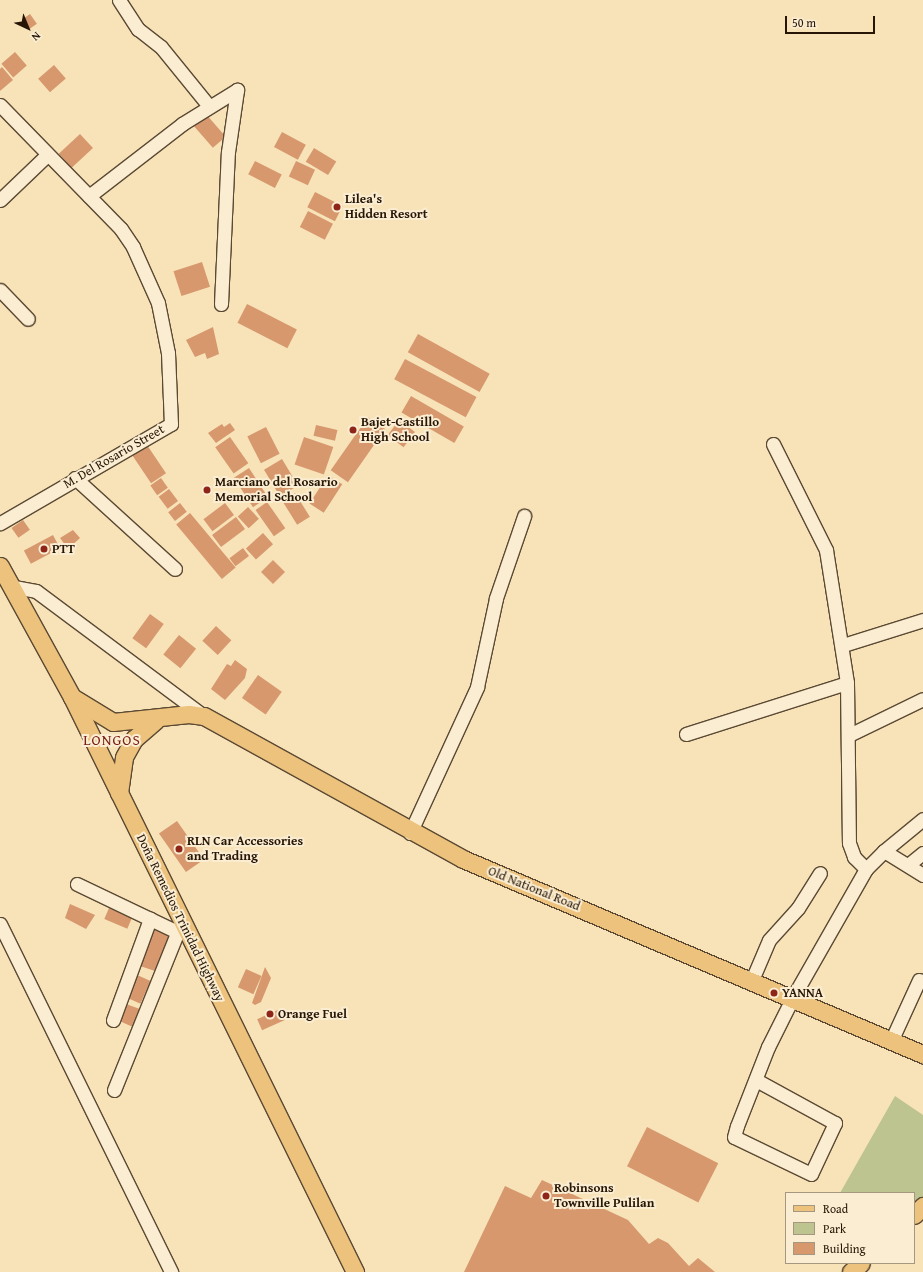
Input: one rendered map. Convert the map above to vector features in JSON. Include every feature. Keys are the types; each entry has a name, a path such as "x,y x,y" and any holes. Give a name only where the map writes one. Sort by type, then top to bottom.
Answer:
{"main road":[{"name":"Doña Remedios Trinidad Highway","path":"0,566 14,587 72,697 119,793 179,927 356,1272"},
{"name":"Old National Road","path":"72,697 113,722 156,720 189,714 204,716 410,833 462,859 793,997 892,1039 923,1054"},
{"path":"119,793 124,757 134,739 156,720"},
{"path":"915,1214 923,1206"},
{"path":"851,1272 860,1264"}],"street":[{"path":"119,0 138,29 161,47 209,106"},
{"path":"89,196 209,106 237,90 228,152 220,304"},
{"name":"M. Del Rosario Street","path":"0,105 46,156 89,196 121,229 151,283 168,353 171,424 76,478 0,524"},
{"path":"0,200 46,156"},
{"path":"0,290 28,319"},
{"path":"773,444 826,550 843,645 847,683 849,736 849,843 854,857 866,869"},
{"path":"76,478 175,569"},
{"path":"410,833 477,688 496,598 524,516"},
{"path":"14,587 36,591 204,716"},
{"path":"843,645 923,620"},
{"path":"686,734 847,683"},
{"path":"849,736 923,699"},
{"path":"756,1080 835,1123 811,1174 734,1137 756,1080 793,997 866,869 884,850 923,819"},
{"path":"884,850 923,875"},
{"path":"908,865 923,853"},
{"path":"752,980 769,940 798,908 820,873"},
{"path":"77,884 150,919 179,927 114,1090"},
{"path":"113,1020 150,919"},
{"path":"0,924 171,1272"},
{"path":"892,1039 919,980"}],"green space":[{"path":"895,1096 923,1115 923,1199 915,1207 915,1192 841,1192"}],"building":[{"path":"30,14 37,24 29,30 22,20"},
{"path":"15,52 27,66 13,77 1,64"},
{"path":"54,65 66,79 50,92 38,79"},
{"path":"2,67 13,80 0,91 0,69"},
{"path":"206,114 226,137 213,148 193,125"},
{"path":"282,132 306,145 298,160 274,147"},
{"path":"80,134 93,148 72,168 59,154"},
{"path":"314,148 336,161 328,175 306,162"},
{"path":"255,161 282,175 275,188 248,174"},
{"path":"296,161 315,170 308,185 289,176"},
{"path":"315,192 343,206 335,221 307,207"},
{"path":"308,211 333,224 325,240 300,227"},
{"path":"202,262 210,287 182,296 173,271"},
{"path":"247,304 297,329 287,348 237,323"},
{"path":"213,327 219,354 207,359 205,353 195,357 186,340"},
{"path":"418,334 490,374 480,392 408,352"},
{"path":"405,359 477,397 466,417 394,379"},
{"path":"411,396 464,426 454,443 402,412"},
{"path":"368,417 385,429 348,482 331,470"},
{"path":"399,420 415,432 404,447 388,435"},
{"path":"230,423 235,430 216,443 208,433 222,424 224,427"},
{"path":"316,425 337,430 335,441 314,436"},
{"path":"266,427 280,454 261,463 247,437"},
{"path":"230,437 248,463 234,474 215,447"},
{"path":"304,437 333,447 324,475 295,464"},
{"path":"147,445 166,473 151,483 132,455"},
{"path":"282,459 298,486 280,496 264,470"},
{"path":"249,468 268,497 253,507 234,478"},
{"path":"328,475 342,484 324,513 309,504"},
{"path":"161,478 168,488 157,495 150,485"},
{"path":"169,489 178,501 168,509 159,497"},
{"path":"295,493 310,517 297,525 282,501"},
{"path":"267,502 285,528 274,536 256,510"},
{"path":"180,503 187,512 175,521 168,512"},
{"path":"225,503 234,515 212,531 203,519"},
{"path":"248,507 259,519 249,528 238,517"},
{"path":"190,513 236,567 222,579 176,525"},
{"path":"236,517 245,529 221,547 212,535"},
{"path":"23,520 30,530 18,538 12,528"},
{"path":"73,530 80,538 68,549 60,538"},
{"path":"263,533 273,544 256,560 246,548"},
{"name":"PTT","path":"53,535 60,548 31,564 24,550"},
{"path":"243,548 249,556 235,566 229,558"},
{"path":"273,560 285,572 273,584 261,572"},
{"path":"150,614 164,624 146,648 132,638"},
{"path":"216,626 231,640 218,655 202,641"},
{"path":"179,635 196,649 180,668 163,654"},
{"path":"235,660 247,669 245,678 225,700 211,689 227,664 231,666"},
{"path":"258,675 282,692 266,715 242,698"},
{"path":"177,821 204,860 186,872 159,834"},
{"path":"70,904 95,915 86,929 65,918"},
{"path":"109,908 132,918 127,929 104,919"},
{"path":"152,929 170,935 158,972 140,966"},
{"path":"265,967 271,978 261,1002 255,1005 252,1003"},
{"path":"246,969 262,976 253,994 238,987"},
{"path":"135,974 151,981 140,1004 125,997"},
{"path":"126,1004 140,1009 133,1027 117,1020"},
{"path":"280,1009 285,1020 262,1030 257,1019"},
{"path":"647,1127 718,1163 698,1203 627,1166"},
{"name":"Robinsons Townville Pulilan","path":"542,1180 628,1220 649,1244 658,1238 668,1243 689,1266 698,1258 715,1272 464,1272 505,1186 531,1198"}],"place":[{"name":"Lilea's Hidden Resort","path":"337,207"},
{"name":"Bajet-Castillo High School","path":"353,430"},
{"name":"Marciano del Rosario Memorial School","path":"207,490"},
{"name":"PTT","path":"44,549"},
{"name":"RLN Car Accessories and Trading","path":"179,849"},
{"name":"YANNA","path":"774,993"},
{"name":"Orange Fuel","path":"270,1014"},
{"name":"Robinsons Townville Pulilan","path":"546,1196"}],"district":[{"name":"LONGOS","path":"112,740"}]}
